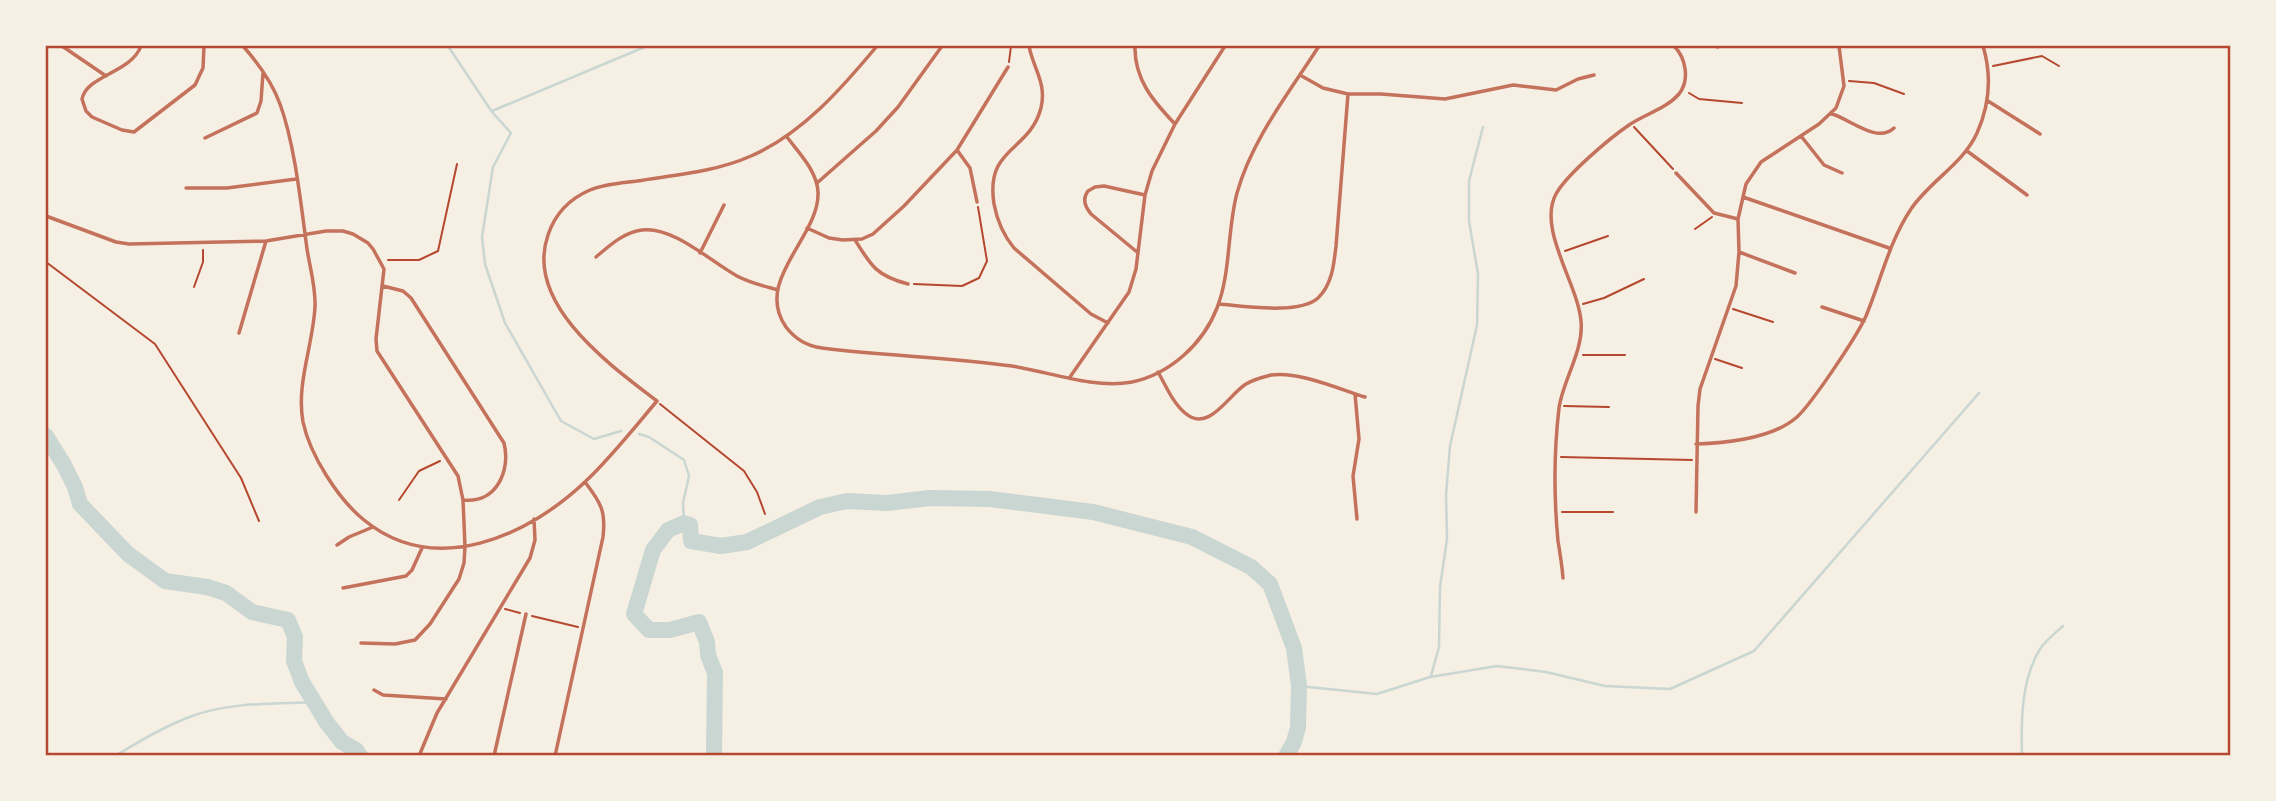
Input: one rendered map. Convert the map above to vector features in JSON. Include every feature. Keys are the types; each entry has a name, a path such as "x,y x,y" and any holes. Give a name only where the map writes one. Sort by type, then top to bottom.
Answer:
{"street":[{"path":"62,46 106,77"},
{"path":"141,46 130,61 83,92 82,99 86,111 100,121 134,132 195,85 204,68 204,46"},
{"path":"243,46 263,71 282,111 296,178 315,303 303,380 303,423 331,483 350,507 373,527 396,540 422,548 465,547 495,538 557,505 585,482 657,401 583,338 551,294 545,276 545,241 551,225 564,206 592,190 733,163 787,137 850,78 877,46"},
{"path":"817,183 876,131 898,107 942,46"},
{"path":"1029,46 1043,87 1041,107 1031,129 993,174 993,194 998,219 1014,248 1091,314 1108,323"},
{"path":"1135,46 1140,78 1157,105 1175,124"},
{"path":"1070,377 1124,302 1132,286 1145,195 1152,172 1175,124 1225,46"},
{"path":"787,137 817,183 818,200 778,290 778,307 783,323 792,335 813,347 985,363 1119,383 1139,380 1158,372 1192,348 1208,327 1218,304 1231,218 1242,176 1255,147 1319,46"},
{"path":"1563,578 1557,513 1560,406 1581,327 1578,305 1552,229 1551,216 1556,194 1572,175 1630,124 1669,102 1682,89 1685,63 1674,46"},
{"path":"1696,512 1696,444 1700,390 1738,278 1738,219 1742,197 1755,169 1832,114 1840,101 1844,80 1839,46"},
{"path":"1696,444 1747,438 1768,432 1791,421 1811,400 1864,320 1889,248 1916,201 1967,151 1976,136 1988,101 1988,67 1983,46"},
{"path":"807,228 829,237 855,240 873,234 957,150 1008,67"},
{"path":"205,138 257,113 261,101 263,71"},
{"path":"1300,75 1323,88 1348,94 1445,99 1504,86 1520,85 1556,90 1578,79 1594,75"},
{"path":"1218,304 1301,306 1314,301 1327,286 1336,246 1348,94"},
{"path":"1988,101 2040,134"},
{"path":"1832,114 1878,134 1888,134 1894,128"},
{"path":"1801,136 1824,165 1842,173"},
{"path":"957,150 970,168 977,202"},
{"path":"1967,151 2027,195"},
{"path":"1676,173 1714,214 1738,219"},
{"path":"186,188 227,188 296,178"},
{"path":"1138,252 1091,214 1086,208 1084,198 1088,191 1099,186 1145,195"},
{"path":"1742,197 1889,248"},
{"path":"700,253 723,205"},
{"path":"46,216 116,242 129,244 267,241 336,231 353,234 368,243 384,269 377,352 458,476 463,500 465,547 459,579 419,637 405,643 361,643"},
{"path":"596,257 615,241 642,230 655,230 673,236 750,282 778,290"},
{"path":"855,240 875,270 892,280 908,284"},
{"path":"239,333 267,241"},
{"path":"1740,252 1795,273"},
{"path":"383,286 403,291 411,298 504,443 506,460 502,479 488,495 476,500 463,500"},
{"path":"1822,307 1864,320"},
{"path":"1158,372 1180,408 1185,414 1195,418 1208,417 1245,384 1269,376 1289,375 1365,397"},
{"path":"1355,394 1359,439 1353,476 1357,519"},
{"path":"555,755 604,524 600,504 585,482"},
{"path":"419,755 430,727 534,550 534,519"},
{"path":"337,545 354,534 373,527"},
{"path":"343,589 406,576 412,570 422,548"},
{"path":"494,755 526,614"},
{"path":"373,691 383,695 446,699"}],"path":[{"path":"1008,67 1011,46"},
{"path":"1988,67 2042,56 2059,66"},
{"path":"1844,80 1874,83 1904,94"},
{"path":"1682,89 1699,99 1742,103"},
{"path":"1630,124 1676,173"},
{"path":"380,260 419,260 438,251 457,164"},
{"path":"908,284 962,286 979,278 987,261 977,202"},
{"path":"1695,229 1714,214"},
{"path":"1560,253 1608,236"},
{"path":"194,287 203,262 203,242"},
{"path":"46,262 155,344 241,478 260,521"},
{"path":"1578,305 1604,298 1644,279"},
{"path":"1729,307 1773,322"},
{"path":"1575,355 1625,355"},
{"path":"1711,358 1742,368"},
{"path":"657,401 744,471 757,492 765,514"},
{"path":"1560,406 1609,407"},
{"path":"399,500 419,471 447,457"},
{"path":"1557,457 1696,460"},
{"path":"1557,513 1613,512"},
{"path":"501,608 583,628"}],"waterway":[{"path":"448,46 492,112 511,133 493,167 482,237 485,264 505,323 561,421 594,439 621,431"},
{"path":"492,111 647,46"},
{"path":"1431,676 1439,647 1440,587 1447,539 1446,495 1450,446 1477,325 1478,274 1469,221 1469,181 1483,127"},
{"path":"1299,686 1377,694 1430,677 1497,666 1546,672 1605,686 1670,689 1754,651 1979,393"},
{"path":"639,434 649,437 684,460 689,476 683,503 684,523"},
{"path":"46,436 64,465 80,504 128,554 165,581 207,587 226,593 252,612 288,620 295,637 294,661 302,682 327,723 342,742 356,750 360,756"},
{"path":"714,756 715,673 699,622 670,630 649,630 634,614 653,550 668,530 684,523 690,525 691,541 721,546 747,542 820,507 847,501 887,503 930,498 990,499 1093,512 1192,537 1251,567 1270,584 1294,648 1299,686 1298,727 1286,756"},
{"path":"2022,756 2022,715 2029,674 2042,646 2063,626"},
{"path":"115,756 172,724 207,711 253,705 315,702"}]}
